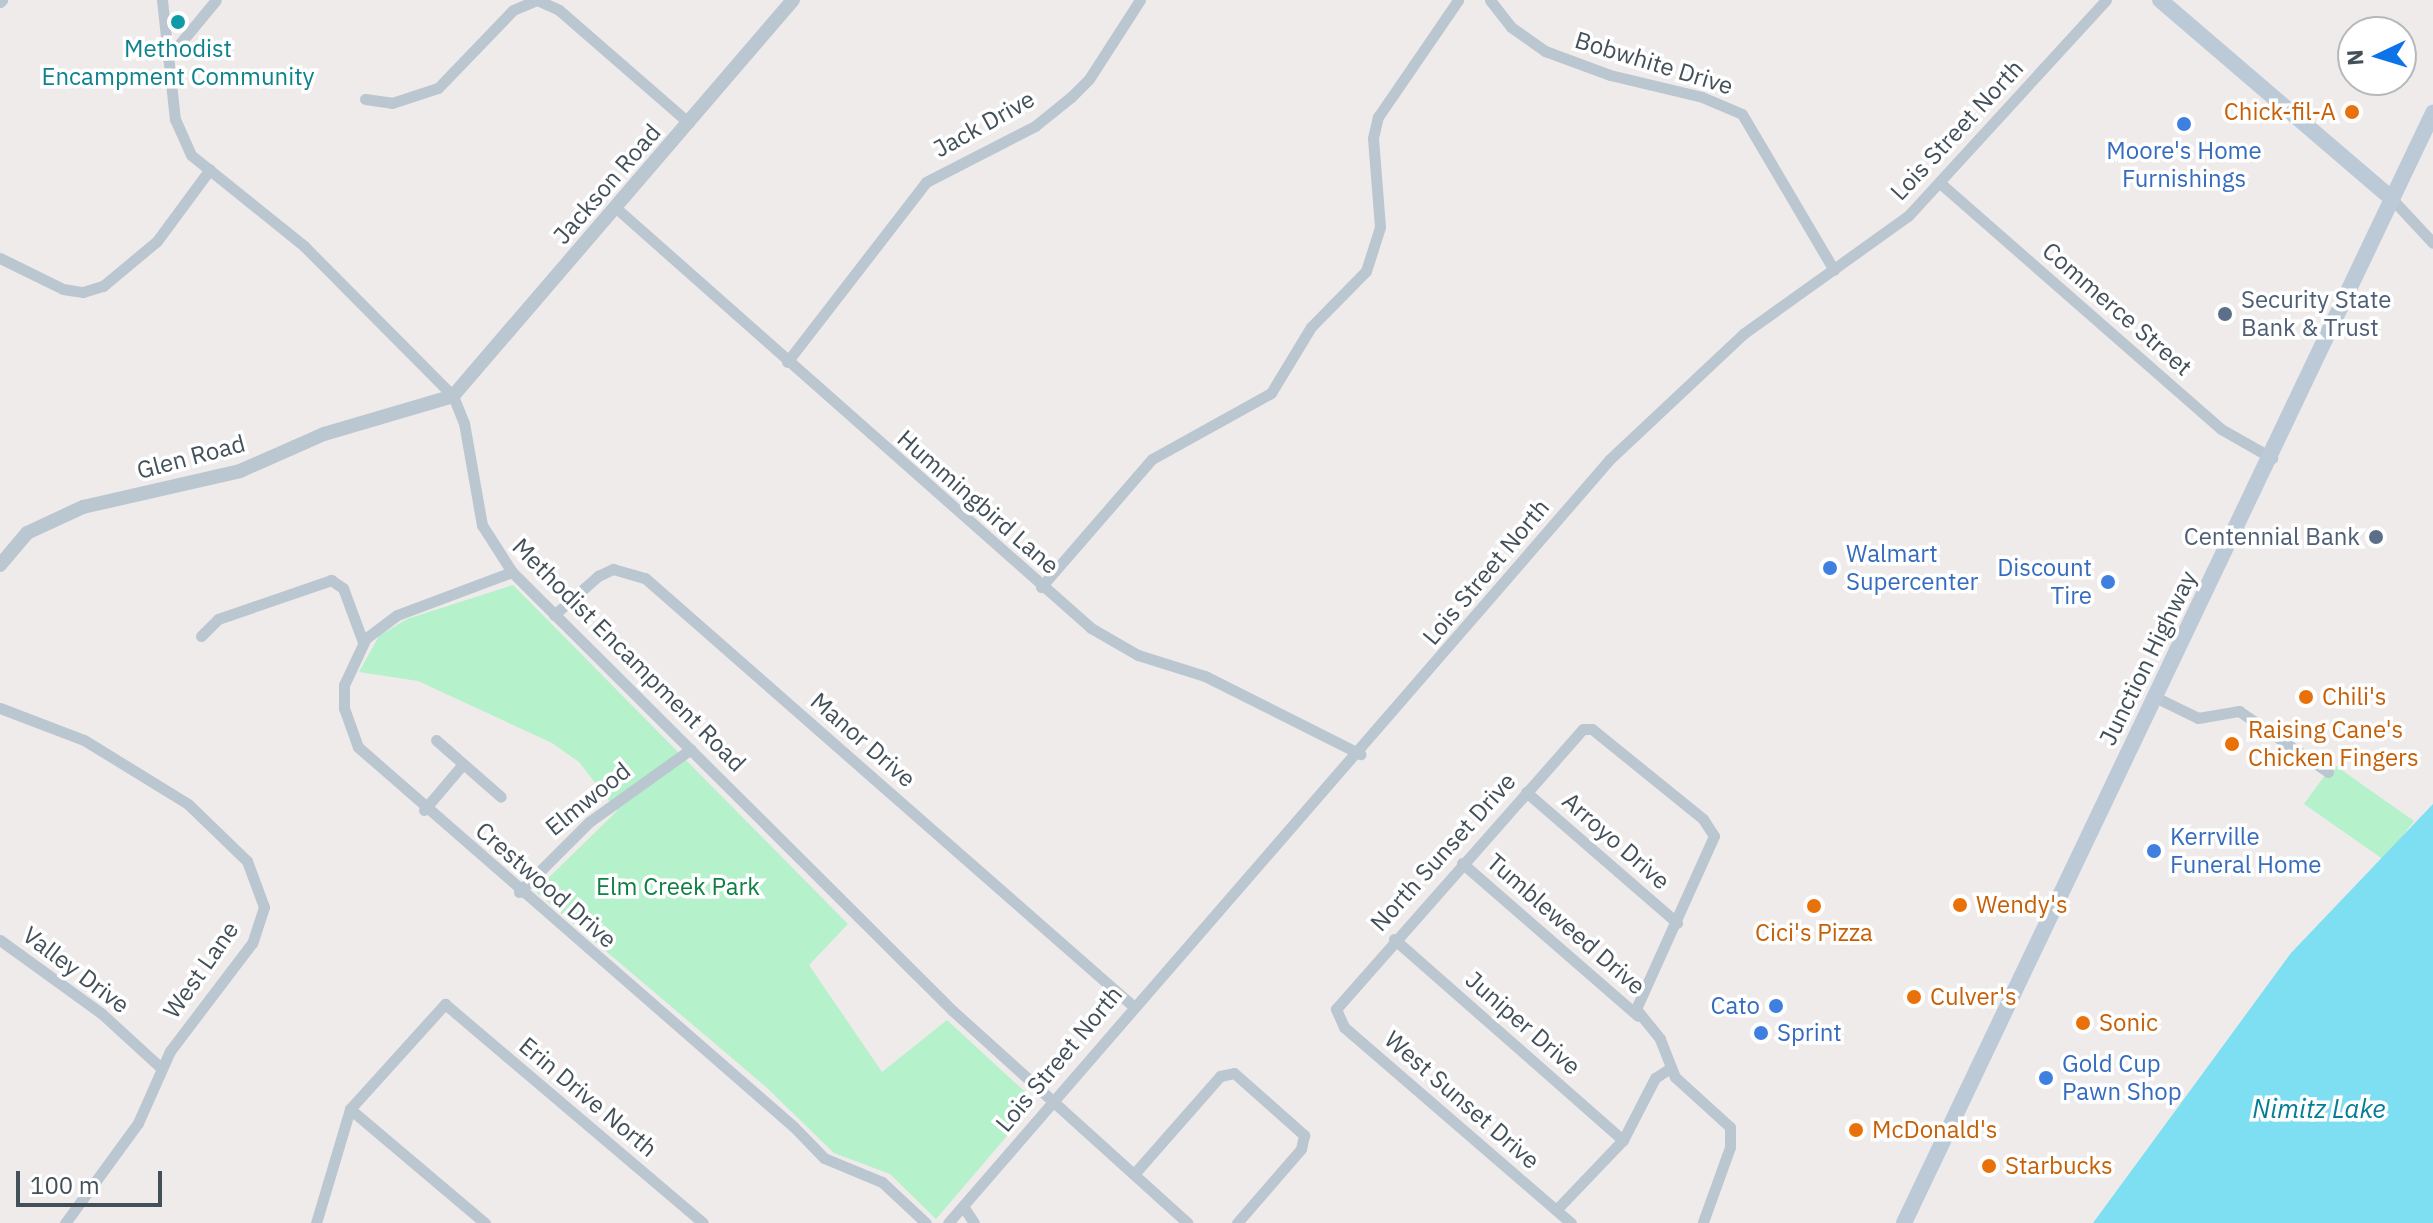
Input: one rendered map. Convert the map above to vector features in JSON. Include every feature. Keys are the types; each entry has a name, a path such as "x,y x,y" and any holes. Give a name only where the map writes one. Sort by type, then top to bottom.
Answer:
{"main road":[{"path":"2160,0 2392,199"},
{"name":"Junction Highway","path":"1904,1223 2272,458 2433,113"}],"street":[{"name":"Methodist Encampment Road","path":"162,0 175,119 191,155 304,246 453,396 464,423 482,525 512,572 845,907 1052,1103 1188,1223"},
{"path":"168,58 216,0"},
{"path":"365,99 392,103 438,88 513,10 537,0 559,10 689,123"},
{"name":"Jackson Road","path":"453,396 793,0"},
{"name":"Jack Drive","path":"787,362 926,182 1035,126 1071,97 1089,79 1140,0"},
{"path":"1041,587 1152,459 1271,393 1311,327 1366,271 1380,227 1373,138 1378,117 1458,0"},
{"name":"Bobwhite Drive","path":"1490,0 1511,27 1545,51 1610,75 1702,97 1742,114 1834,270"},
{"name":"Lois Street North","path":"948,1223 1133,1006 1360,754 1618,451 1743,334 1908,216 2106,0"},
{"path":"0,258 63,289 83,292 103,286 157,241 210,169"},
{"name":"Commerce Street","path":"1940,183 2221,429 2272,458"},
{"path":"2392,199 2433,243"},
{"name":"Hummingbird Lane","path":"615,207 1041,587 1114,643 1205,676 1267,706 1288,723 1360,754"},
{"name":"Glen Road","path":"0,565 27,533 83,507 240,471 324,434 453,396"},
{"name":"Manor Drive","path":"554,615 598,576 613,569 645,578 1133,1006"},
{"name":"Crestwood Drive","path":"512,572 397,615 363,642 344,685 349,727 358,747 424,810 794,1127 824,1158 882,1182 926,1223"},
{"path":"201,636 218,619 331,580 343,588 363,642"},
{"path":"2155,697 2198,718 2239,711 2328,772"},
{"name":"West Lane","path":"0,708 84,740 139,770 188,804 247,861 264,907 252,943 160,1067 138,1123 65,1223"},
{"name":"North Sunset Drive","path":"1337,1005 1583,729 1599,731 1712,830 1712,850 1677,923"},
{"path":"436,740 501,797"},
{"name":"Elmwood","path":"519,892 589,822 691,749"},
{"path":"424,810 463,764"},
{"name":"Arroyo Drive","path":"1526,792 1677,923"},
{"name":"Tumbleweed Drive","path":"1462,863 1642,1019 1660,1039 1669,1069"},
{"path":"1642,1019 1636,1009 1677,923"},
{"name":"Juniper Drive","path":"1394,939 1623,1140"},
{"name":"Valley Drive","path":"0,940 101,1013 160,1067"},
{"name":"Erin Drive North","path":"350,1109 445,1004 703,1223"},
{"name":"West Sunset Drive","path":"1337,1005 1344,1027 1571,1223"},
{"path":"1556,1210 1623,1140 1655,1078 1669,1069 1724,1118 1731,1132 1702,1223"},
{"path":"1134,1174 1220,1076 1234,1073 1304,1135 1301,1149 1237,1223"},
{"path":"316,1223 350,1109 485,1223"},
{"path":"963,1206 974,1223"}],"green space":[{"name":"Elm Creek Park","path":"513,585 848,924 809,965 882,1072 947,1020 1036,1102 936,1219 890,1174 834,1153 765,1086 535,891 617,811 579,762 552,743 418,681 359,672 379,636 407,619"},
{"path":"2333,764 2414,821 2384,860 2304,804"}],"water":[{"name":"Nimitz Lake","path":"2433,804 2433,1223 2093,1223 2291,953"}],"place":[{"name":"Methodist Encampment Community","path":"178,22"},
{"name":"Chick-fil-A","path":"2352,112"},
{"name":"Moore's Home Furnishings","path":"2184,124"},
{"name":"Security State Bank & Trust","path":"2225,314"},
{"name":"Centennial Bank","path":"2376,537"},
{"name":"Walmart Supercenter","path":"1830,568"},
{"name":"Discount Tire","path":"2108,582"},
{"name":"Chili's","path":"2306,697"},
{"name":"Raising Cane's Chicken Fingers","path":"2232,744"},
{"name":"Kerrville Funeral Home","path":"2154,851"},
{"name":"Wendy's","path":"1960,905"},
{"name":"Cici's Pizza","path":"1814,906"},
{"name":"Culver's","path":"1914,997"},
{"name":"Cato","path":"1776,1006"},
{"name":"Sonic","path":"2083,1023"},
{"name":"Sprint","path":"1761,1033"},
{"name":"Gold Cup Pawn Shop","path":"2046,1078"},
{"name":"McDonald's","path":"1856,1130"},
{"name":"Starbucks","path":"1989,1166"}]}
